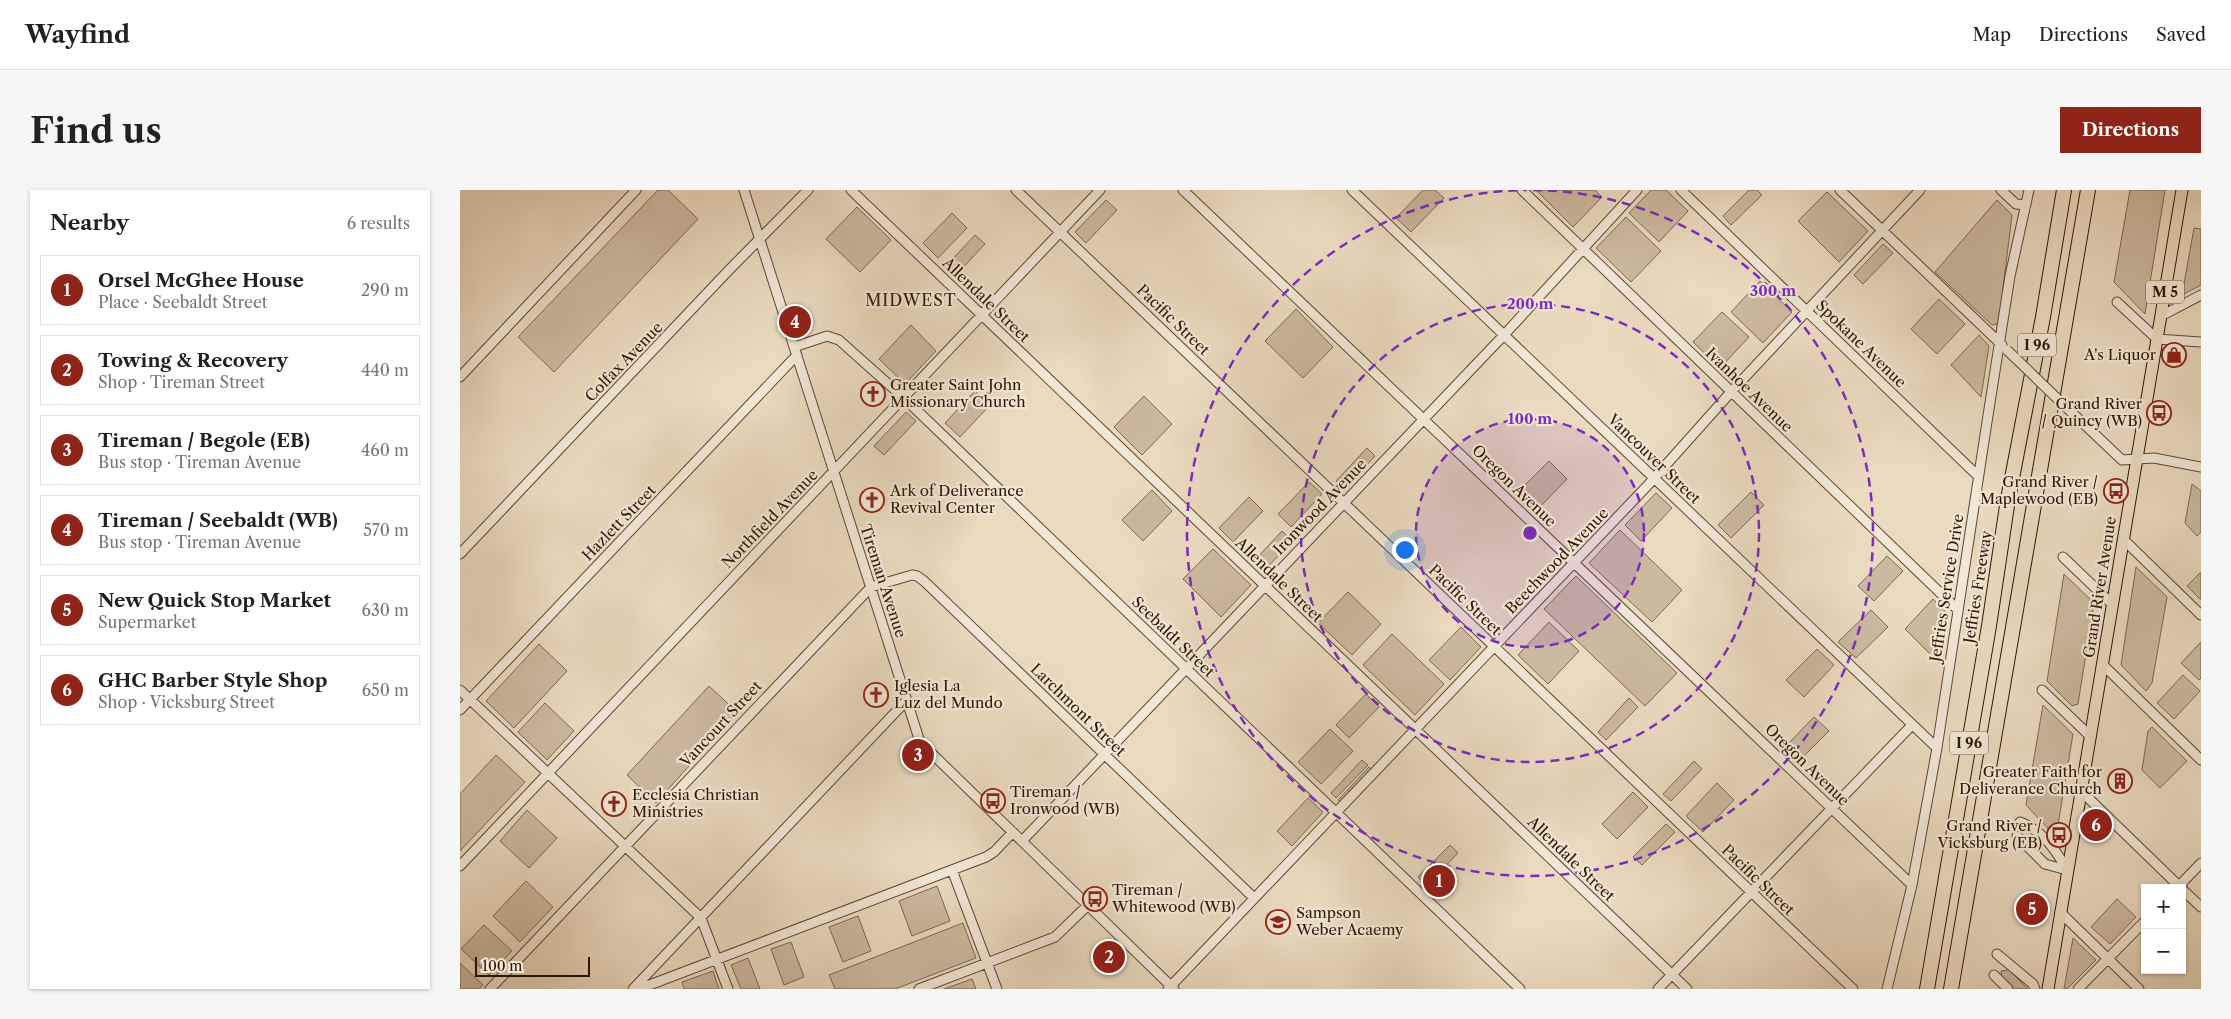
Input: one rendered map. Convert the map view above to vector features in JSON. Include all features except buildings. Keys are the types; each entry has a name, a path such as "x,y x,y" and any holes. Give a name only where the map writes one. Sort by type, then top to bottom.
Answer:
{"highway":[{"name":"Jeffries Freeway","path":"1926,988 1989,626 2008,499 2064,190"},
{"name":"I 96","path":"1951,989 2088,190"}],"main road":[{"name":"Grand River Avenue","path":"2048,989 2182,190"}],"street":[{"path":"460,377 636,190"},
{"name":"Tireman Avenue","path":"744,190 920,742 1171,988"},
{"name":"Colfax Avenue","path":"460,554 808,190"},
{"name":"Allendale Street","path":"851,190 1687,989"},
{"name":"Pacific Street","path":"1016,190 1751,894 1853,989"},
{"name":"Northfield Avenue","path":"460,866 1100,190"},
{"name":"Oregon Avenue","path":"1183,190 1912,885"},
{"name":"Vancouver Street","path":"1352,190 1937,748"},
{"name":"Ivanhoe Avenue","path":"1522,190 1958,610"},
{"name":"Ironwood Avenue","path":"1022,841 1504,335 1637,190"},
{"name":"Spokane Avenue","path":"1681,190 1978,476"},
{"path":"1840,190 2122,460 2154,458 2196,467 2201,476"},
{"name":"Beechwood Avenue","path":"1171,988 1414,729 1655,478 1730,392 1920,190"},
{"path":"2001,190 2016,204 2026,205"},
{"name":"Jeffries Service Drive","path":"1887,989 1912,885 1937,748 2010,276 2028,190"},
{"path":"2161,316 2201,295"},
{"path":"2117,302 2156,339 2201,342"},
{"name":"Seebaldt Street","path":"795,351 827,336 839,340 904,398 1520,989"},
{"name":"Hazlett Street","path":"460,710 795,351"},
{"path":"2123,539 2201,615"},
{"path":"2063,557 2112,604"},
{"name":"Larchmont Street","path":"870,587 912,575 924,581 1254,898"},
{"name":"Vancourt Street","path":"490,989 870,587"},
{"path":"2102,664 2201,760"},
{"path":"460,690 701,918 728,989"},
{"path":"2042,690 2090,736"},
{"path":"634,989 900,710 906,700"},
{"path":"1658,989 1912,725"},
{"path":"2081,791 2177,884"},
{"path":"2020,822 2030,826 2053,847 2067,870"},
{"path":"639,989 991,855 1013,832"},
{"path":"2017,836 2045,864 2067,870"},
{"path":"2183,884 2201,863"},
{"path":"952,870 997,989"},
{"path":"2186,893 2201,907"},
{"path":"919,989 1058,935 1088,905"},
{"path":"2060,912 2140,989"},
{"path":"2078,989 2141,925"},
{"path":"1998,954 2033,984 2035,989"},
{"path":"1994,975 2008,989"}],"shaded area":[{"path":"658,190 668,190 698,219 554,372 518,337"},
{"path":"1423,190 1435,190 1444,198 1411,232 1396,218"},
{"path":"1536,190 1595,190 1602,197 1573,227"},
{"path":"1651,190 1666,190 1688,211 1659,242 1629,213"},
{"path":"1749,190 1757,190 1762,195 1731,225 1723,216"},
{"path":"2130,190 2165,190 2145,314 2114,282"},
{"path":"1827,192 1868,231 1839,262 1798,221"},
{"path":"1106,200 1117,210 1086,243 1075,232"},
{"path":"1997,200 2012,215 1999,321 1997,324 1992,325 1935,272"},
{"path":"857,207 891,240 860,272 826,239"},
{"path":"952,213 967,228 938,258 923,243"},
{"path":"1626,217 1661,251 1631,282 1596,248"},
{"path":"2194,228 2201,229 2201,285 2182,295"},
{"path":"975,235 985,244 956,275 946,266"},
{"path":"1883,244 1893,253 1863,284 1854,275"},
{"path":"1760,281 1792,312 1763,343 1731,312"},
{"path":"1939,299 1965,324 1937,354 1911,329"},
{"path":"1296,309 1333,347 1303,378 1265,341"},
{"path":"1722,312 1749,337 1720,368 1693,342"},
{"path":"911,325 936,351 905,384 879,359"},
{"path":"1979,335 1989,346 1981,397 1951,365"},
{"path":"975,391 990,405 960,437 945,423"},
{"path":"1144,396 1172,424 1142,455 1114,427"},
{"path":"906,412 916,421 884,455 874,446"},
{"path":"1367,448 1375,456 1344,489 1336,481"},
{"path":"1549,461 1567,479 1536,511 1517,493"},
{"path":"1309,482 1322,494 1291,527 1278,514"},
{"path":"2192,484 2201,491 2201,532 2197,536 2185,523"},
{"path":"1152,490 1172,511 1143,541 1122,520"},
{"path":"1751,492 1764,505 1731,538 1718,525"},
{"path":"1656,493 1672,508 1641,541 1625,525"},
{"path":"1249,497 1263,511 1233,542 1219,528"},
{"path":"1620,530 1682,590 1652,622 1589,563"},
{"path":"1282,531 1292,541 1264,571 1254,561"},
{"path":"1213,549 1251,585 1221,617 1183,579"},
{"path":"1887,556 1903,571 1874,601 1858,586"},
{"path":"2136,567 2167,597 2152,683 2146,691 2121,665"},
{"path":"2201,572 2201,600 2187,586"},
{"path":"2064,574 2094,603 2078,704 2072,706 2047,681"},
{"path":"1576,576 1677,673 1645,706 1544,609"},
{"path":"1348,592 1381,624 1352,655 1318,623"},
{"path":"1933,599 1948,614 1941,665 1905,629"},
{"path":"1871,610 1888,627 1856,658 1838,642"},
{"path":"1549,622 1579,651 1548,684 1518,655"},
{"path":"1461,627 1481,647 1450,680 1429,660"},
{"path":"1392,634 1444,684 1415,715 1363,665"},
{"path":"2201,642 2201,678 2199,680 2181,663"},
{"path":"539,644 567,671 514,728 486,701"},
{"path":"1817,649 1834,665 1804,697 1786,680"},
{"path":"2183,675 2200,691 2174,719 2157,703"},
{"path":"709,686 737,712 656,803 627,775"},
{"path":"1366,694 1379,707 1349,738 1336,725"},
{"path":"1629,698 1638,707 1606,740 1598,732"},
{"path":"545,703 574,731 547,760 518,732"},
{"path":"2043,705 2073,734 2056,837 2026,805"},
{"path":"1814,717 1829,731 1797,763 1783,749"},
{"path":"2152,727 2187,761 2160,788 2142,770 2148,731"},
{"path":"1330,729 1353,751 1321,784 1298,762"},
{"path":"496,755 525,782 460,851 460,794"},
{"path":"1362,760 1368,765 1336,798 1331,793"},
{"path":"1694,761 1702,769 1671,801 1663,794"},
{"path":"1369,767 1371,769 1340,802 1338,800"},
{"path":"1717,783 1734,800 1703,832 1686,816"},
{"path":"1633,792 1648,807 1617,839 1602,824"},
{"path":"1308,798 1323,812 1292,846 1277,831"},
{"path":"527,810 557,838 529,868 500,841"},
{"path":"1666,824 1675,832 1642,865 1633,857"},
{"path":"1450,845 1458,853 1427,885 1418,877"},
{"path":"526,881 553,907 520,942 493,916"},
{"path":"937,886 950,921 912,936 899,901"},
{"path":"2117,899 2136,917 2110,944 2091,927"},
{"path":"858,916 871,951 843,962 829,927"},
{"path":"963,923 976,958 895,989 835,989 829,975"},
{"path":"484,925 512,951 489,975 461,949"},
{"path":"2073,938 2096,960 2067,989 2064,989"},
{"path":"791,942 804,977 784,985 771,949"},
{"path":"748,958 760,989 741,989 731,965"},
{"path":"460,963 483,985 479,989 460,989"},
{"path":"2009,970 2028,989 2013,989 2002,979 2001,971"},
{"path":"713,971 719,989 684,989 682,982"},
{"path":"972,979 976,989 944,989"}],"place":[{"name":"Tireman / Seebaldt (WB)","path":"795,322"},
{"name":"A's Liquor","path":"2174,355"},
{"name":"Greater Saint John Missionary Church","path":"873,394"},
{"name":"Grand River / Quincy (WB)","path":"2159,413"},
{"name":"Grand River / Maplewood (EB)","path":"2116,491"},
{"name":"Ark of Deliverance Revival Center","path":"872,500"},
{"name":"Iglesia La Luz del Mundo","path":"876,695"},
{"name":"Tireman / Begole (EB)","path":"918,755"},
{"name":"Greater Faith for Deliverance Church","path":"2120,781"},
{"name":"Tireman / Ironwood (WB)","path":"993,801"},
{"name":"Ecclesia Christian Ministries","path":"614,804"},
{"name":"GHC Barber Style Shop","path":"2096,825"},
{"name":"Grand River / Vicksburg (EB)","path":"2059,835"},
{"name":"Orsel McGhee House","path":"1439,881"},
{"name":"Tireman / Whitewood (WB)","path":"1095,899"},
{"name":"New Quick Stop Market","path":"2032,909"},
{"name":"Sampson Weber Acaemy","path":"1278,922"},
{"name":"Towing & Recovery","path":"1109,957"}],"district":[{"name":"MIDWEST","path":"911,300"}]}
